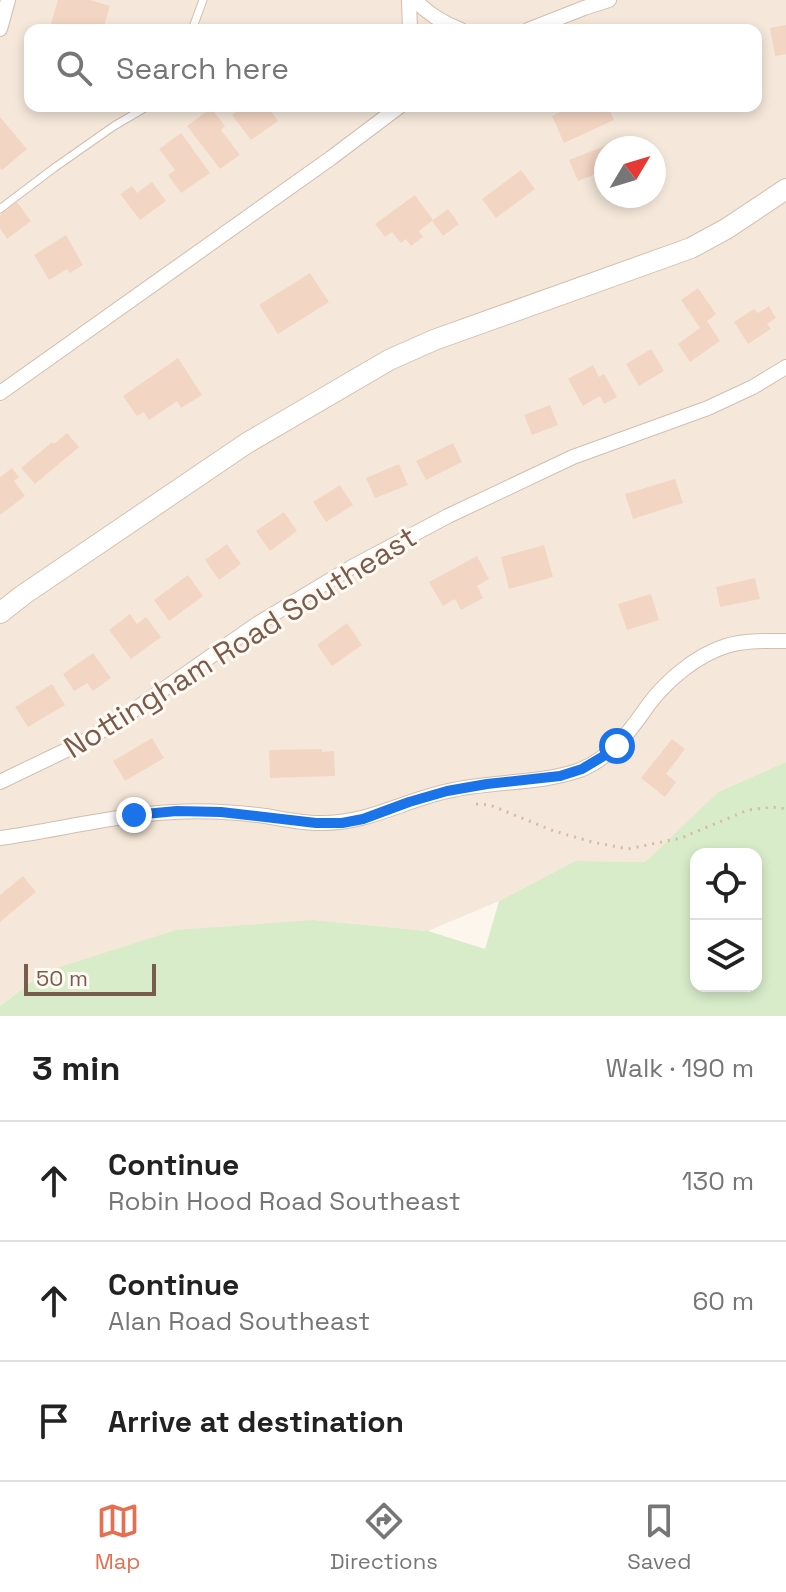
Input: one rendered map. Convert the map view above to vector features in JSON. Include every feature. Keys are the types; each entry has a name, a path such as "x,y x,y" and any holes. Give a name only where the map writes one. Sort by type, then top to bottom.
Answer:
{"street":[{"path":"0,29 8,0"},
{"path":"410,24 412,0"},
{"path":"412,0 446,24"},
{"path":"543,24 609,0"},
{"path":"0,393 331,158 391,112"},
{"path":"0,613 247,443 389,360 434,340 691,248 786,189"},
{"name":"Nottingham Road Southeast","path":"0,782 83,742 257,624 393,545 573,457 708,408 786,367"},
{"path":"0,838 134,815 177,811 342,823 447,791 560,776 582,769 617,746 652,701 677,675 701,658 725,646 749,641 786,641"}],"lane":[{"path":"194,24 203,0"},
{"path":"0,209 66,159 138,112"}],"path":[{"path":"465,803 490,805 554,831 628,849 681,838 748,810 786,809"}],"shaded area":[{"path":"0,0 786,0 786,762 718,792 645,862 575,861 499,901 428,931 314,920 44,972 0,1006"}],"green space":[{"path":"786,762 786,1016 0,1016 0,1006 44,972 176,930 314,920 428,931 485,949 499,901 575,861 645,862 718,792"}],"building":[{"path":"58,0 90,0 110,6 105,24 51,24"},
{"path":"786,25 786,54 775,56 770,28"},
{"path":"206,112 214,112 225,126 221,130 240,155 220,169 187,126"},
{"path":"236,112 271,112 278,121 251,140 232,115"},
{"path":"561,112 611,112 614,120 564,143 552,116"},
{"path":"0,117 27,149 2,170 0,168"},
{"path":"181,133 210,173 181,193 168,175 175,170 159,149"},
{"path":"594,150 594,175 578,181 569,160"},
{"path":"521,170 535,189 496,218 482,199"},
{"path":"152,182 166,201 140,220 120,194 132,186 137,193"},
{"path":"415,195 433,220 448,209 459,224 443,236 432,221 419,231 423,237 411,246 406,239 401,243 392,232 385,237 375,224"},
{"path":"17,202 31,221 7,239 0,228 0,215"},
{"path":"66,235 83,265 70,273 67,269 49,280 34,255"},
{"path":"310,273 329,302 278,334 259,305"},
{"path":"698,288 716,314 707,321 720,341 690,362 678,344 700,328 681,300"},
{"path":"769,306 776,318 767,324 771,329 748,344 734,322 754,309 758,313"},
{"path":"651,349 664,371 639,386 626,364"},
{"path":"178,358 202,395 181,408 177,401 149,420 144,412 137,416 123,396"},
{"path":"593,365 599,377 604,374 617,397 604,404 600,396 583,406 568,379"},
{"path":"550,405 558,425 532,435 524,415"},
{"path":"67,433 79,447 35,484 21,468"},
{"path":"453,443 462,462 426,480 416,461"},
{"path":"399,464 408,485 375,498 366,478"},
{"path":"12,468 19,477 14,481 25,496 0,515 0,477"},
{"path":"675,479 683,503 633,519 625,494"},
{"path":"340,485 353,505 326,522 313,502"},
{"path":"284,512 297,531 270,551 256,531"},
{"path":"227,544 241,564 219,580 205,560"},
{"path":"544,545 553,577 509,589 501,557"},
{"path":"477,556 489,579 477,586 483,598 461,610 455,599 443,606 429,582"},
{"path":"188,575 203,596 169,621 154,600"},
{"path":"755,578 760,599 720,607 716,587"},
{"path":"651,594 659,620 627,630 618,604"},
{"path":"130,614 137,624 146,617 161,637 131,659 109,630"},
{"path":"347,623 362,645 332,666 317,645"},
{"path":"93,653 111,678 93,691 87,683 74,691 63,674"},
{"path":"52,684 65,705 28,727 15,707"},
{"path":"152,738 164,758 125,781 113,761"},
{"path":"672,739 685,749 666,774 676,782 665,797 641,778"},
{"path":"322,749 322,752 334,751 335,776 270,778 269,750"},
{"path":"23,876 36,892 0,922 0,895"}],"route":[{"path":"134,815 177,811 221,812 342,823 447,791 560,776 582,769 617,746"}]}
